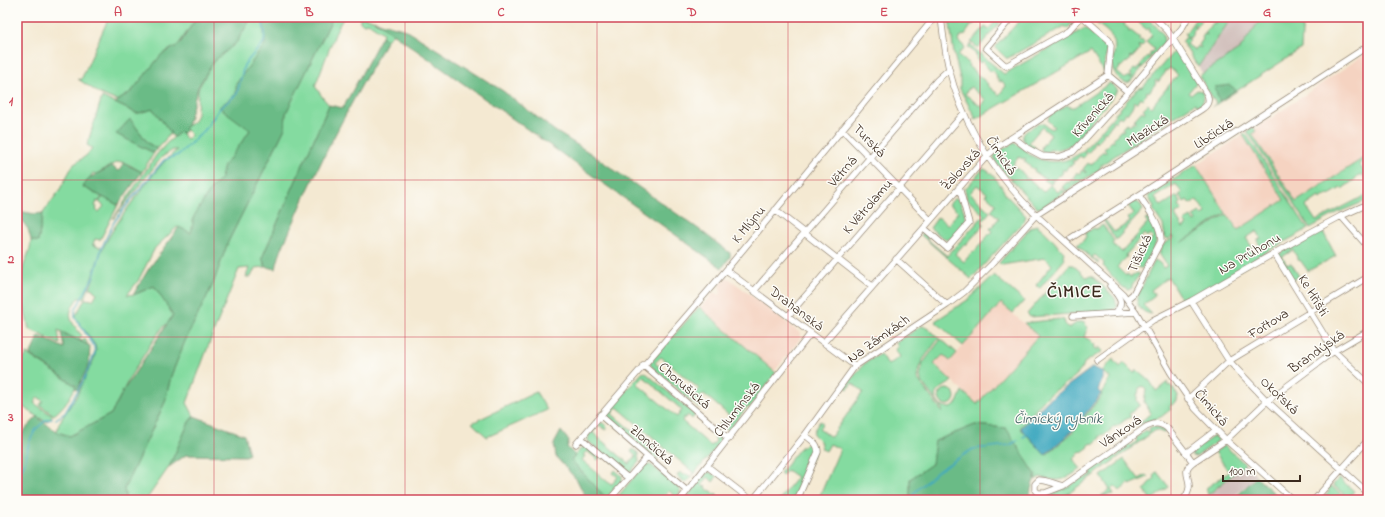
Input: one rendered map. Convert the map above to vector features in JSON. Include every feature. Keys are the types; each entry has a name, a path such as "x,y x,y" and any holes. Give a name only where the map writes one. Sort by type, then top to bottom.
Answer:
{"street":[{"name":"K Mlýnu","path":"576,444 726,270 935,17"},
{"name":"Čimická","path":"941,17 949,69 964,112 987,156 1008,185 1036,215 1127,299 1188,399 1226,440 1293,500"},
{"path":"1012,17 986,48 1006,66 1068,31 1082,17 1109,40 1111,46 1108,75 1128,92"},
{"path":"1154,17 1168,31 1172,40"},
{"name":"Křivenická","path":"1013,137 1027,148 1042,156 1059,157 1069,154 1078,148 1172,40 1184,25 1187,17"},
{"name":"Mlazická","path":"1036,215 1202,109 1207,104 1209,99 1207,94 1172,40"},
{"name":"Libčická","path":"1071,238 1368,46"},
{"name":"Větrná","path":"754,291 936,80 949,69"},
{"name":"Žalovská","path":"824,342 987,156 996,148 1108,75"},
{"name":"K Větrolamu","path":"788,316 964,112"},
{"name":"Turská","path":"842,129 930,220"},
{"path":"924,228 947,248 966,228 969,223 960,187"},
{"name":"Tišická","path":"1127,299 1133,294 1161,241 1159,226 1139,195"},
{"name":"Na Průhonu","path":"1097,360 1153,320 1191,301 1341,216 1368,204"},
{"path":"775,210 872,286"},
{"name":"Na Zámkách","path":"752,500 805,435 855,366 947,305 964,292 991,265 1036,215"},
{"path":"1341,216 1368,247"},
{"name":"Ke Hřišti","path":"1274,253 1334,351 1368,383"},
{"path":"896,259 947,305"},
{"name":"Drahanská","path":"726,270 855,366"},
{"name":"Čimická","path":"1100,274 1120,299 1120,307 1115,313"},
{"name":"Fořtova","path":"1188,399 1229,361 1368,276"},
{"name":"Okořská","path":"1191,301 1229,361 1267,400 1368,493"},
{"path":"1073,316 1136,312"},
{"name":"Brandýská","path":"1226,440 1267,400 1334,351 1368,331"},
{"name":"Chlumínská","path":"680,500 812,333"},
{"name":"Chorušická","path":"643,365 728,439"},
{"name":"Zlončická","path":"600,415 687,491"},
{"name":"Vánková","path":"1063,486 1046,480 1039,480 1035,484 1035,490 1038,493 1045,493 1063,486 1152,424 1156,423 1162,424 1167,428 1193,462"},
{"path":"1186,453 1216,430"},
{"path":"797,500 818,452 818,447 815,443 805,435"},
{"path":"581,438 628,478"},
{"path":"1183,500 1190,487 1186,472 1187,467 1226,440"},
{"path":"1314,500 1368,440"},
{"path":"609,500 647,456"},
{"path":"707,466 752,500"}],"shaded area":[{"path":"1232,17 1262,17 1240,49 1203,74 1198,67"},
{"path":"1368,52 1368,155 1296,202 1252,134 1253,130"},
{"path":"1243,135 1284,200 1238,230 1196,165"},
{"path":"727,277 800,333 800,339 774,372 700,308 715,292 719,295 721,293 721,289 719,287"},
{"path":"1001,303 1038,336 977,404 934,364 943,355 950,361"},
{"path":"1245,464 1256,474 1252,481 1230,500 1209,500 1206,497"}],"green space":[{"path":"109,17 197,17 178,45 162,54 132,91 119,100 115,100 100,94 78,79 81,80"},
{"path":"197,17 252,17 236,43 213,62 198,87 187,126 184,128 186,130 182,134 180,132 174,137 170,134 171,133 153,109 136,113 115,103 132,91 162,54 179,45"},
{"path":"252,17 263,17 265,44 236,84 250,130 227,162 219,181 205,198 191,234 177,227 155,248 138,281 127,295 136,294 154,286 173,314 168,323 163,327 152,342 130,377 111,414 70,436 57,432 59,423 76,397 94,359 96,350 95,345 75,317 85,299 93,300 97,293 90,288 102,250 136,196 158,168 177,150 173,150 162,157 113,219 157,154 167,143 180,132 187,139 191,135 184,128 194,121 197,114 198,89 213,62 236,43"},
{"path":"263,17 333,17 286,113 285,128 228,242 213,284 185,341 171,376 165,402 124,489 126,500 17,500 17,438 37,417 57,432 70,436 111,414 125,388 173,315 154,286 133,295 148,270 179,227 191,233 194,216 211,189 221,178 224,165 250,130 219,107 236,94 236,84 265,44"},
{"path":"333,17 344,17 337,29 315,86 329,105 262,258 266,267 255,268 251,277 246,277 249,268 239,269 187,403 194,416 189,422 169,467 146,500 126,500 124,489 165,402 171,376 185,341 213,284 228,242 285,128 286,113"},
{"path":"360,17 373,20 393,34 387,40 382,36 383,33 368,23 364,24 360,22"},
{"path":"949,17 984,17 980,22 977,19 973,25 970,25 971,26 964,36 962,35 958,41 965,47 958,55 969,64 968,66 999,95 1006,86 1002,81 1000,82 993,71 992,70 991,72 982,61 980,63 976,58 977,56 968,48 971,44 971,46 1004,74 1085,28 1107,47 1104,72 1091,52 974,120 975,117 960,89 960,78 954,54","holes":["971,87 986,100 980,106 965,94"]},
{"path":"999,17 1005,17 978,48 971,42 985,27 989,29"},
{"path":"1023,17 1075,17 1075,20 1067,29 1065,26 1006,58 995,47"},
{"path":"1090,17 1118,17 1120,21 1121,20 1125,23 1124,25 1129,29 1129,32 1131,31 1140,38 1138,40 1139,41 1141,40 1145,43 1141,47 1138,47 1140,49 1132,58 1129,58 1130,59 1127,63 1126,62 1119,67 1120,68 1117,72 1125,79 1128,76 1131,78 1132,76 1129,74 1134,69 1136,70 1139,66 1141,68 1142,67 1140,65 1148,56 1150,58 1151,57 1149,55 1154,49 1146,42 1152,35 1148,31 1150,29 1149,28 1147,30 1138,22 1138,20 1136,21 1132,17 1147,17 1163,34 1164,42 1131,81 1128,83 1124,82 1115,74 1113,69 1112,64 1115,44 1113,39 1109,33"},
{"path":"1197,17 1203,17 1197,26 1195,24 1194,26 1196,27 1193,31 1194,32 1190,38 1187,38 1189,40 1186,44 1195,50 1198,46 1200,48 1201,47 1199,45 1204,34 1207,35 1205,33 1212,23 1215,24 1214,21 1217,17 1232,17 1198,67 1182,42 1186,37 1185,34"},
{"path":"1262,17 1303,17 1301,49 1212,107 1216,103 1199,76 1240,49"},
{"path":"374,20 406,30 503,91 555,131 590,153 700,230 730,253 730,257 722,268"},
{"path":"382,36 387,40 351,105 306,194 284,243 276,269 266,267 262,258 329,105 343,108"},
{"path":"1176,49 1197,82 1188,93 1191,95 1197,90 1202,91 1204,99 1201,105 1197,106 1195,103 1101,165 1100,169 1044,207 1037,208 997,164 994,157 996,154 1013,143 1027,151 1030,155 1051,162 1058,162 1078,155 1138,88 1143,87","holes":["1170,68 1178,75 1151,107 1148,104 1143,109 1145,111 1144,113 1142,111 1134,120 1136,122 1135,123 1133,122 1130,125 1127,123 1122,128 1124,130 1121,130 1113,139 1115,141 1112,141 1104,149 1106,151 1105,153 1103,151 1091,165 1088,163 1083,169 1086,173 1082,170 1079,174 1077,172 1073,178 1076,181 1075,182 1072,179 1069,183 1067,182 1062,187 1066,190 1065,192 1061,189 1058,192 1050,185 1043,192 1038,187 1037,189 1037,186 1028,178 1026,180 1026,177 1018,168 1016,170 1013,164 1019,157 1023,159 1025,158 1026,159 1024,161 1033,169 1034,168 1034,171 1044,178 1045,177 1046,178 1044,180 1051,184 1053,182 1051,180 1052,179 1054,180 1059,175 1060,176 1063,169 1065,171 1069,165 1071,166 1074,163 1072,162 1073,160 1075,161 1080,156 1083,158 1086,155 1084,153 1088,153 1095,144 1093,143 1095,141 1097,143 1104,134 1103,132 1106,132 1113,123 1113,120 1115,122 1119,116 1122,118 1125,115 1125,112 1127,114 1134,104 1134,101 1136,103 1140,97 1142,99 1147,94 1146,92 1149,92 1156,83 1156,80 1158,82 1165,73 1165,70 1166,71"]},
{"path":"1110,83 1118,90 1082,133 1084,137 1081,140 1078,139 1061,149 1049,150 1048,153 1043,152 1041,150 1042,146 1051,135 1042,127 1029,142 1036,148 1035,149 1029,147 1024,141 1023,134 1029,129 1040,123 1051,129 1054,127 1048,121 1049,116 1067,105 1074,107"},
{"path":"1230,85 1236,90 1219,101 1215,87"},
{"path":"102,97 136,113 153,109 171,133 157,149 148,143 130,119 117,134 154,153 142,172 127,164 119,162 96,174 93,173 83,187 102,197 98,202 96,201 95,206 97,207 96,210 99,212 104,206 99,202 103,197 118,205 100,240 95,239 93,244 97,246 92,245 102,248 85,298 78,298 70,313 74,326 82,336 79,339 82,341 85,339 88,345 58,330 60,344 29,329 22,294 22,273 30,249 31,240 38,242 43,213 59,191 73,165 87,155 92,148 87,145"},
{"path":"130,119 148,143 157,149 154,153 116,134"},
{"path":"1253,127 1256,131 1252,134 1296,202 1368,155 1368,158 1359,164 1368,177 1368,182 1362,174 1342,189 1341,188 1320,199 1319,197 1306,206 1316,221 1368,194 1368,200 1339,212 1310,228 1247,131"},
{"path":"1246,134 1308,229 1257,257 1250,264 1183,302 1168,277 1151,290 1155,296 1143,305 1152,314 1143,311 1139,306 1137,297 1155,260 1160,263 1163,268 1167,266 1159,253 1163,245 1173,238 1172,236 1169,239 1165,238 1163,225 1153,210 1154,207 1148,196 1196,165 1226,213 1181,243 1227,214 1238,230 1284,200 1243,135","holes":["1176,184 1182,193 1179,195 1184,202 1187,200 1190,204 1197,200 1206,213 1202,215 1200,212 1193,216 1196,221 1194,222 1191,217 1184,221 1187,225 1183,228 1175,215 1182,210 1179,205 1181,203 1177,196 1161,206 1155,197","1257,231 1261,238 1257,241 1260,246 1253,253 1250,249 1252,247 1246,238"]},
{"path":"123,163 142,172 118,205 83,187 89,178 112,166 118,171"},
{"path":"983,169 986,170 996,179 1005,194 1026,216 1024,221 971,279 921,235 926,233 928,235 927,239 947,256 984,215 967,199 965,189","holes":["977,185 987,193 986,195 996,204 991,211 999,218 990,229 992,231 964,262 955,254 964,244 966,245 984,224 982,221 990,212 970,193"]},
{"path":"956,198 962,206 966,222 957,234 946,240 930,228 938,217 948,225 958,212 949,204"},
{"path":"1132,202 1137,202 1141,205 1143,210 1116,240 1103,220 1105,220 1114,232 1130,222 1128,218 1134,214 1128,205"},
{"path":"18,211 35,214 43,213 38,242 31,240 28,229 17,214"},
{"path":"1145,219 1149,219 1156,233 1156,238 1153,249 1143,268 1134,266 1129,262 1131,260 1133,261 1149,244 1148,243 1153,238 1149,234 1147,237 1144,234 1126,255 1127,257 1117,267 1126,276 1127,274 1131,277 1137,273 1140,274 1132,285 1132,288 1128,290 1118,282 1103,266 1104,263 1095,255 1092,257 1099,263 1098,264 1077,245 1084,240 1086,236 1085,233 1103,225 1114,241 1112,244 1122,252 1148,223"},
{"path":"1036,225 1044,231 1064,252 1063,256 1065,259 1040,288 1036,285 1052,265 1045,258 1002,265 999,263 1030,228"},
{"path":"1322,230 1336,256 1308,271 1300,260 1299,261 1293,250 1282,257 1287,265 1291,263 1299,276 1292,280 1277,255"},
{"path":"1069,265 1073,265 1086,277 1092,276 1114,297 1116,304 1118,305 1115,309 1111,311 1030,317 1027,314"},
{"path":"994,275 1024,301 1013,313 1001,303 963,346 935,321 969,299"},
{"path":"699,307 776,373 749,408 747,407 728,429 719,425 722,421 726,424 733,419 704,394 700,397 701,398 699,401 703,404 699,408 651,366 650,362","holes":["661,357 699,389 694,396 655,363"]},
{"path":"1059,319 1064,320 1065,324 1069,328 1078,322 1085,322 1086,326 1088,327 1084,337 1092,341 1091,342 1095,345 1094,347 1098,350 1099,347 1103,351 1084,363 1082,368 1073,378 1049,395 1020,428 1046,455 1072,433 1102,395 1101,394 1110,378 1103,372 1103,370 1113,359 1120,367 1124,363 1134,373 1137,370 1150,381 1156,391 1169,381 1167,383 1168,386 1170,385 1178,395 1177,401 1169,407 1171,409 1161,417 1137,425 1151,413 1144,402 1146,390 1143,386 1139,388 1137,401 1140,405 1129,414 1131,417 1115,427 1114,426 1111,430 1099,437 1100,438 1093,444 1092,443 1088,446 1089,447 1077,454 1078,455 1073,459 1081,469 1066,478 1053,480 1040,477 1035,480 1036,475 1004,428 975,425 935,441 932,464 910,479 910,500 818,500 840,449 830,444 826,451 822,449 820,441 813,434 814,430 820,421 823,423 819,429 831,437 863,392 852,383 848,389 845,387 864,364 880,354 888,365 900,357 895,349 898,347 896,343 921,326 927,327 939,338 922,361 917,378 942,412 942,409 921,381 920,376 923,363 941,339 957,353 950,361 943,355 934,364 952,381 938,391 935,397 937,401 941,406 950,408 957,403 962,391 977,404 1038,336 1024,323"},
{"path":"61,332 90,346 89,364 77,390 75,388 76,386 30,355 39,336 64,348"},
{"path":"27,354 76,386 61,409 54,415 40,405 43,401 38,397 34,403 53,416 46,422 17,403 17,369"},
{"path":"642,373 646,373 695,415 692,419 688,415 686,418 684,417 682,421 711,446 716,441 712,435 715,432 720,436 720,443 688,481 684,482 677,476 680,472 691,477 694,473 661,445 658,448 657,452 660,455 657,459 607,417 608,411","holes":["644,377 682,410 677,417 637,384","617,407 656,440 651,447 612,414"]},
{"path":"947,389 954,394 955,397 950,404 947,405 940,400 939,397 944,390"},
{"path":"536,392 547,410 487,437 472,423"},
{"path":"194,416 244,435 249,454 246,456 186,455 169,467 189,422"},
{"path":"600,423 603,423 608,428 606,430 599,425 593,432 594,434 629,464 636,456 631,452 633,449 638,453 639,462 631,471 625,472 588,441 589,434"},
{"path":"975,425 1006,428 1036,475 1028,500 910,500 910,479 932,464 935,441"},
{"path":"1155,426 1165,431 1164,433 1156,430 1065,496 1062,500 1047,500 1048,495 1070,486 1082,477 1084,479 1092,474 1090,471 1101,463 1103,466 1105,464 1103,462 1113,454 1116,457 1119,454 1118,451 1124,446 1126,449 1126,445 1128,443 1131,446 1137,441 1136,438 1146,430 1149,432 1149,428"},
{"path":"561,431 569,441 567,447 575,455 571,460 608,500 587,500 577,480 556,457 554,444"},
{"path":"1214,436 1218,438 1218,441 1196,457 1192,456 1191,452"},
{"path":"807,443 812,446 814,452 793,500 779,500 797,477 787,470 783,475 780,473 800,448"},
{"path":"584,445 601,457 598,460 587,451 583,455 585,456 582,460 609,483 612,484 618,477 613,473 615,470 622,476 622,482 607,499 571,460"},
{"path":"1225,446 1245,464 1208,495 1206,488 1229,472 1215,452"},
{"path":"1124,459 1139,479 1146,475 1148,477 1130,485 1129,483 1120,491 1115,486 1111,489 1114,494 1101,496 1110,490 1101,476"},
{"path":"644,465 651,465 680,489 680,493 674,500 669,500 673,494 669,491 661,499 663,500 627,500 623,497 620,500 615,500"},
{"path":"709,472 717,476 713,482 708,477 702,485 723,500 694,500 691,498 690,500 685,500 705,474"},
{"path":"1156,472 1169,487 1151,500 1144,490 1155,478 1153,476"},
{"path":"1256,477 1282,500 1233,500"},
{"path":"1339,478 1354,491 1348,498 1333,485"},
{"path":"1331,486 1347,499 1322,500 1329,492 1328,490"}],"water":[{"name":"Čimický rybník","path":"1093,367 1103,372 1103,379 1098,390 1101,394 1072,431 1045,455 1021,428 1047,401"}],"waterway":[{"path":"56,419 65,413 83,381 95,353 94,346 75,317 75,310 94,276 102,247 114,222 164,160 178,155 204,131 220,108 237,94 244,65 264,42 265,32 261,17"},
{"path":"17,478 25,462 29,442 36,429 46,420 52,419"},
{"path":"1023,437 1027,435"},
{"path":"911,500 914,493 938,471 973,449 1010,445 1018,440"}],"district":[{"name":"ČIMICE","path":"1075,291"}]}
